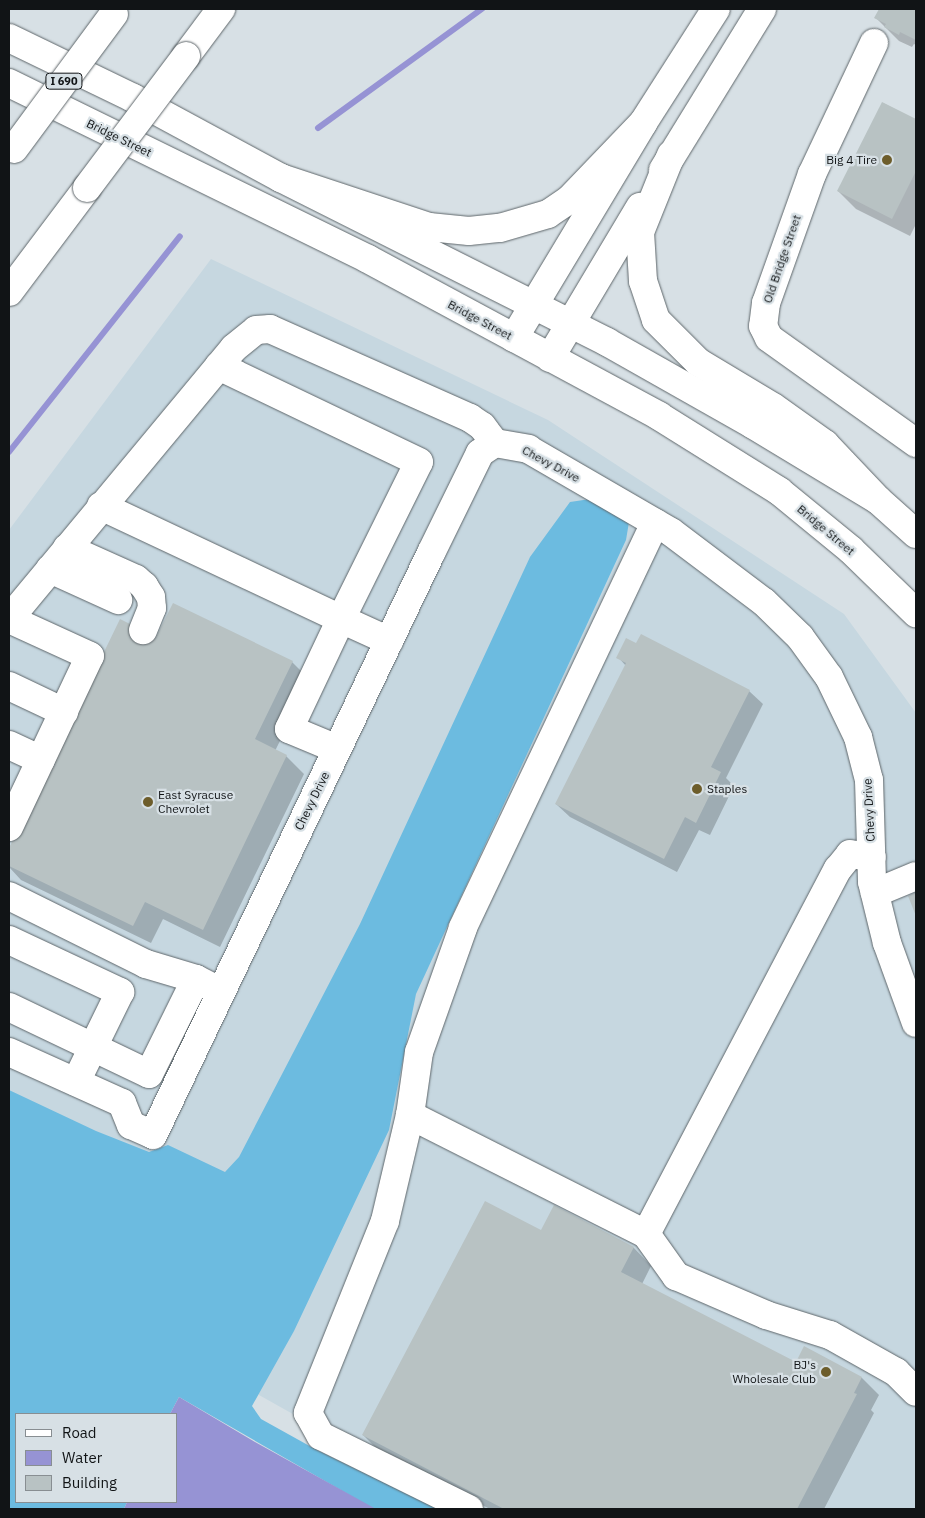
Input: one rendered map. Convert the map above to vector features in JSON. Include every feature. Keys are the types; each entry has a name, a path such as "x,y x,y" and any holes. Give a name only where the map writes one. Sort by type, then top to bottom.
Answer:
{"main road":[{"path":"9,292 221,9"},
{"path":"514,338 643,123 716,9"},
{"path":"550,358 671,155 762,9"},
{"name":"I 690","path":"11,152 115,11"},
{"path":"9,38 133,98 281,178 570,324 735,414 878,500"},
{"name":"Old Bridge Street","path":"874,43 812,174 766,303 763,326 769,338 916,444"},
{"name":"Bridge Street","path":"9,83 368,259 658,416 779,491 851,550 916,613"},
{"path":"281,178 429,227 470,231 500,228 548,214 570,199 643,123"},
{"path":"671,155 640,232 643,281 656,320 698,362 773,407 825,444 878,500 916,534"},
{"path":"10,820 41,760 90,656 9,619 234,348 256,330 270,329 470,418 482,426 495,443"},
{"path":"219,366 419,462 289,729 337,749"},
{"name":"Chevy Drive","path":"76,1082 122,1103 131,1124 154,1135 221,991 480,453 495,443 528,449 671,532 764,602 800,637 830,677 858,737 869,780 875,893 887,943 913,1006"},
{"path":"101,506 389,641"},
{"path":"469,1509 321,1436 308,1413 385,1221 410,1114 419,1052 463,928 655,523"},
{"path":"67,548 136,579 144,586 151,597 152,608 143,630"},
{"path":"50,569 118,600"},
{"path":"9,686 64,712"},
{"path":"9,746 41,760"},
{"path":"646,1234 838,869 850,854 872,856"},
{"path":"875,893 916,876"},
{"path":"9,896 146,964 196,979 221,991"},
{"path":"9,940 120,992"},
{"path":"9,1052 76,1082 120,992 146,964"},
{"path":"9,1007 149,1074 196,979"},
{"path":"410,1114 646,1234 676,1276 766,1316 830,1335 896,1372 916,1392"}],"shaded area":[{"path":"211,259 548,420 844,614 916,713 916,1509 462,1509 259,1395 191,1252 9,1159 9,530"},
{"path":"597,498 629,522 626,540 416,994 389,1130 294,1331 252,1406 261,1419 315,1449 438,1509 372,1508 179,1397 171,1413 15,1413 15,1503 127,1503 124,1509 9,1509 9,1090 96,1131 149,1152 168,1145 225,1172 239,1157 360,924 530,557 570,502"}],"water":[{"path":"179,1397 255,1442 376,1509 124,1509 127,1503 178,1503 178,1413 171,1413"}],"building":[{"path":"879,9 916,9 916,40 900,32 899,35 884,27 886,24 874,18"},
{"path":"882,102 916,119 916,171 892,219 837,191"},
{"name":"East Syracuse Chevrolet","path":"173,603 293,661 255,739 287,755 203,930 145,902 133,926 9,866 9,848 120,619 156,637"},
{"path":"641,634 750,690 711,767 721,772 696,823 685,817 664,859 555,804 626,663 616,658 626,638 636,643"},
{"path":"916,892 916,916 908,896"},
{"path":"485,1201 541,1230 554,1205 634,1247 621,1272 796,1362 804,1346 862,1377 854,1393 857,1394 797,1509 504,1509 362,1435"}],"waterway":[{"path":"318,128 482,9"},
{"path":"9,452 180,236"}],"place":[{"name":"Big 4 Tire","path":"887,160"},
{"name":"Staples","path":"697,789"},
{"name":"East Syracuse Chevrolet","path":"148,802"},
{"name":"BJ's Wholesale Club","path":"826,1372"}]}
